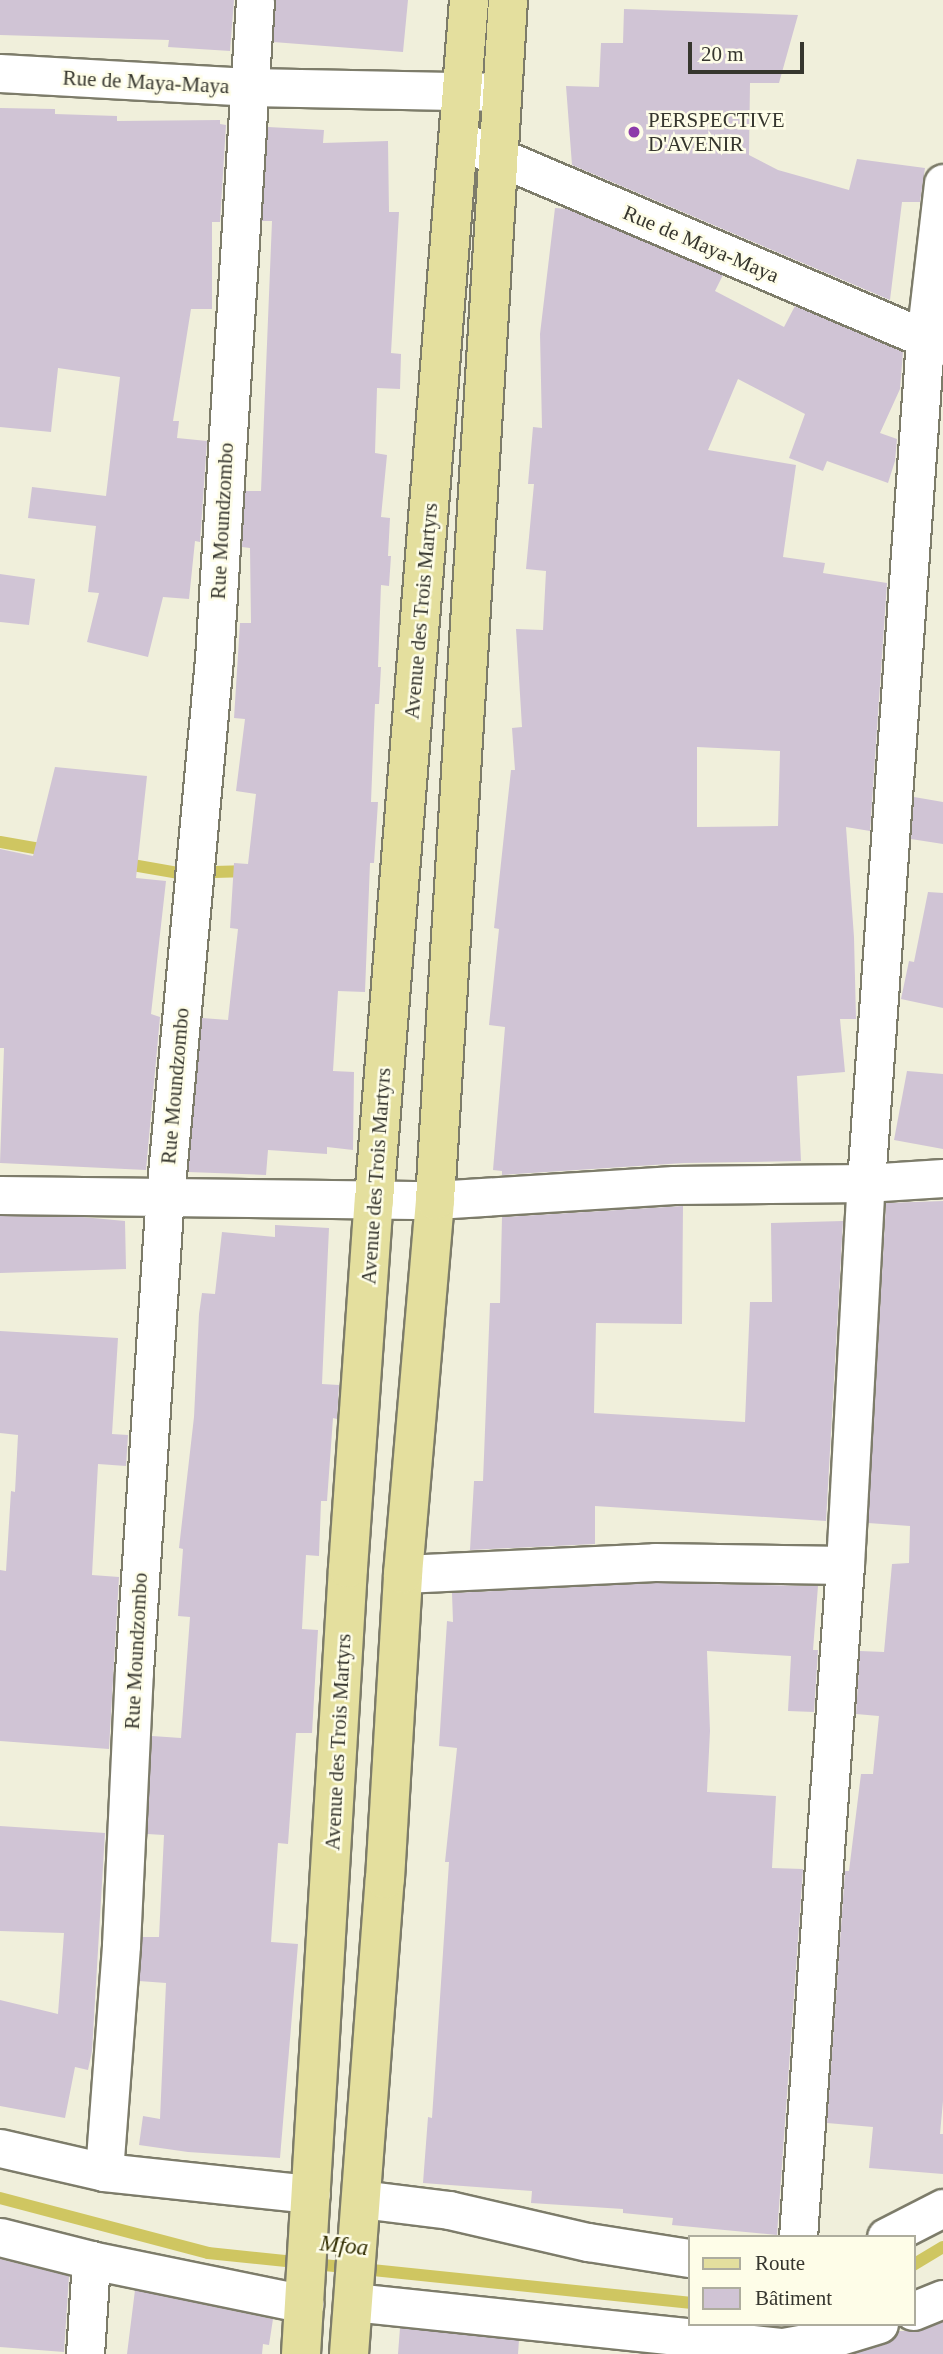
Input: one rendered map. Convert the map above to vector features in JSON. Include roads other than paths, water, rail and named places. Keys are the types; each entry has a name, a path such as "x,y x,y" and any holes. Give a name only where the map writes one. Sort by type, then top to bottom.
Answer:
{"main road":[{"name":"Avenue des Trois Martyrs","path":"301,2354 374,1200 469,0"},
{"path":"349,2354 403,1574 435,1200 508,0"}],"street":[{"name":"Rue Moundzombo","path":"104,2172 121,1945 134,1672 166,1196 214,659 254,0"},
{"name":"Rue de Maya-Maya","path":"0,73 248,87 462,89 502,92"},
{"name":"Rue de Maya-Maya","path":"458,141 934,343"},
{"path":"798,2235 845,1565 866,1183 934,343 943,184"},
{"path":"0,1195 435,1200 674,1185 866,1183 943,1178"},
{"path":"403,1574 655,1562 845,1565"},
{"path":"0,2148 104,2172 310,2203"},
{"path":"890,2235 943,2208"},
{"path":"360,2209 449,2210 589,2242 688,2258"},
{"path":"0,2237 91,2260 305,2304"},
{"path":"85,2354 91,2260"},
{"path":"355,2288 783,2351 873,2326"},
{"path":"915,2310 943,2299"}],"waterway":[{"path":"0,842 51,851"},
{"path":"121,863 179,873 249,871"},
{"name":"Mfoa","path":"0,2198 208,2253 688,2303"},
{"name":"Mfoa","path":"915,2264 943,2247"}],"place":[{"name":"PERSPECTIVE D'AVENIR","path":"634,132"}]}
